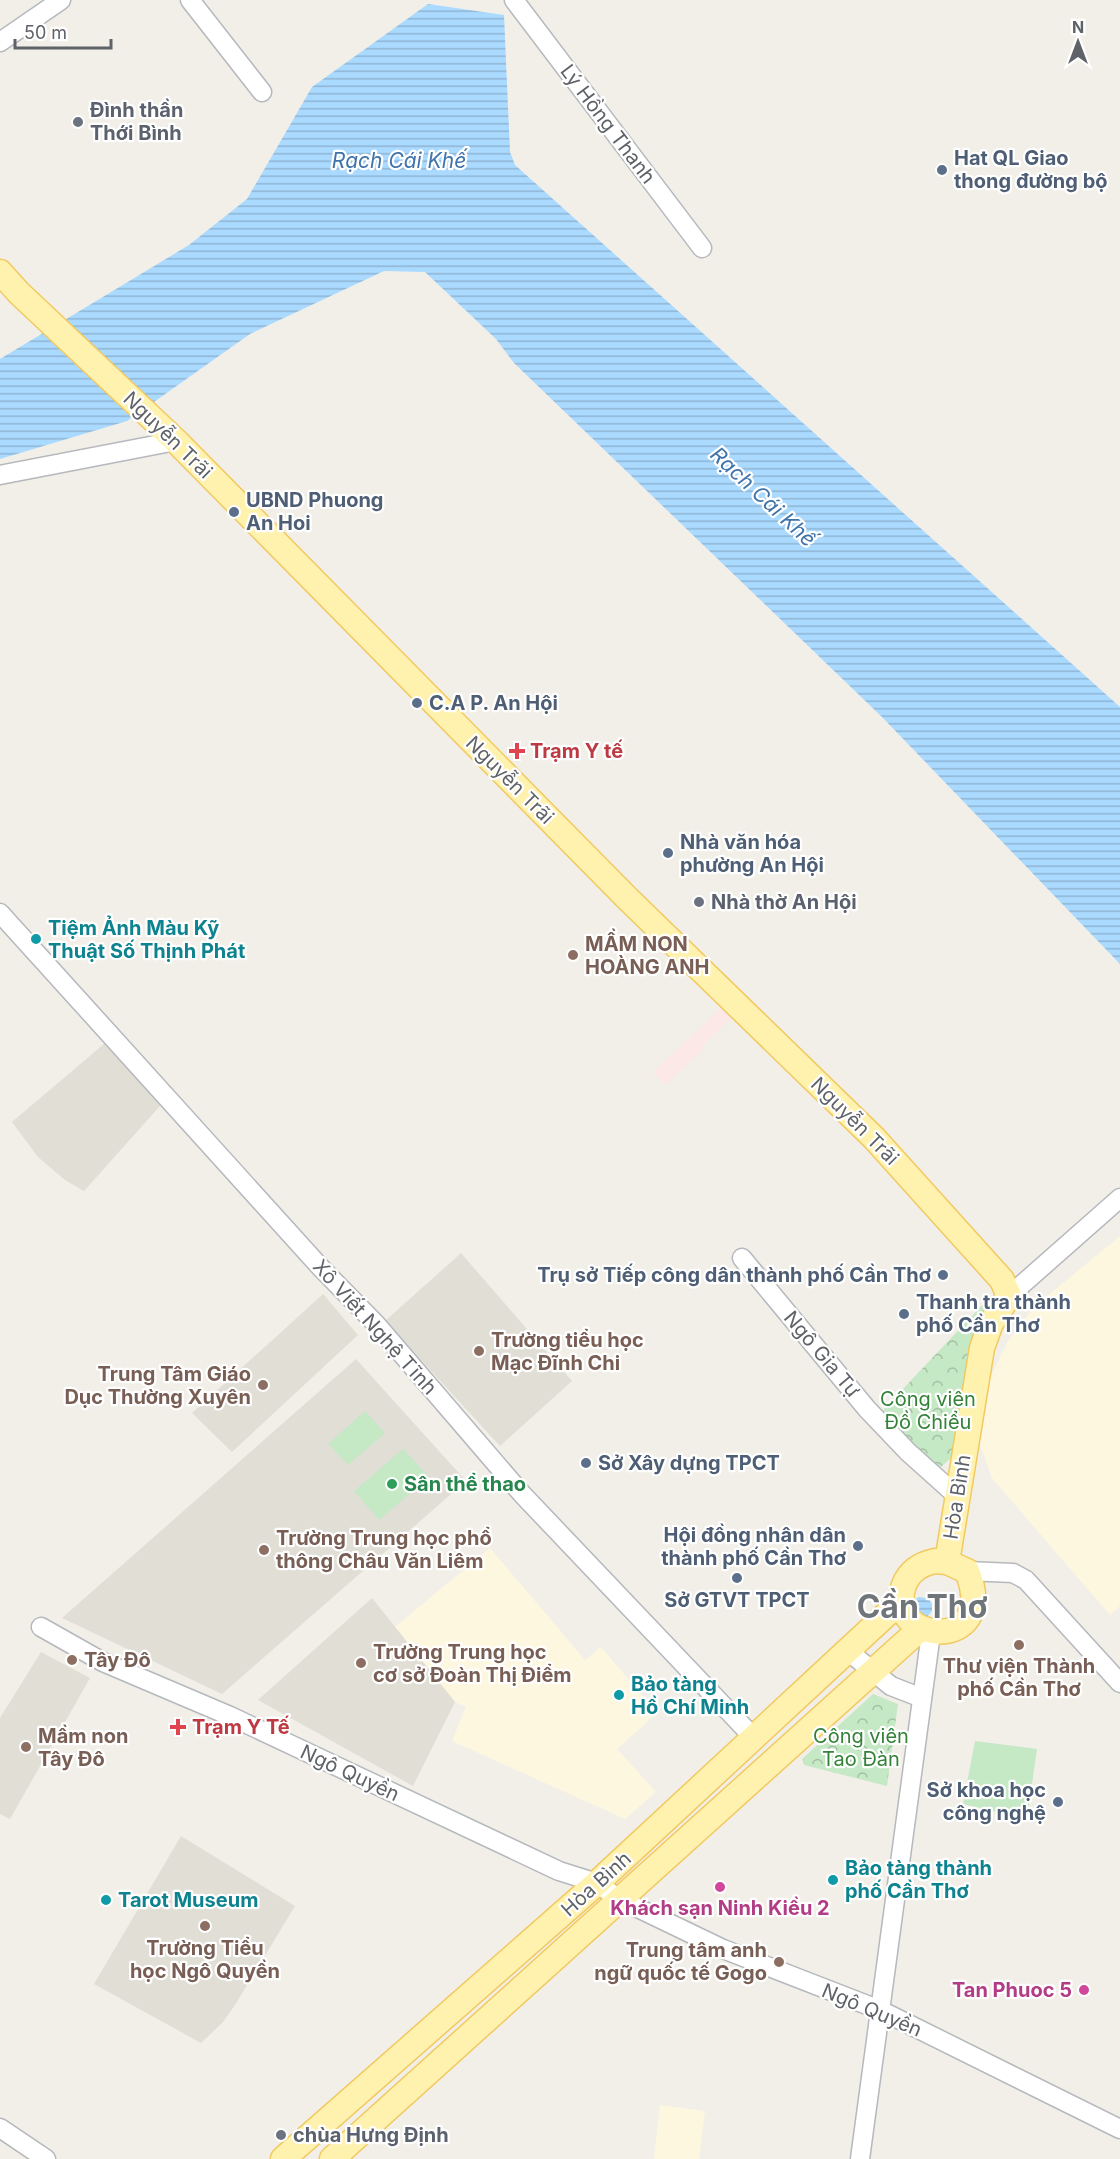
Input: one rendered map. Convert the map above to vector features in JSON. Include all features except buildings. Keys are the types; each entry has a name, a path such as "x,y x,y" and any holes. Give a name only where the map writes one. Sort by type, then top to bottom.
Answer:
{"main road":[{"name":"Nguyễn Trãi","path":"0,272 170,435 627,898 876,1140 1002,1280 1009,1296"},
{"name":"Hòa Bình","path":"957,1566 957,1496 982,1348 991,1323 1009,1296"},
{"path":"924,1563 957,1566 975,1598 972,1611 966,1621 956,1629 944,1633 925,1631 905,1612 902,1600 907,1578 914,1569 924,1563"},
{"name":"Hòa Bình","path":"283,2159 597,1883 902,1600"},
{"name":"Hòa Bình","path":"332,2159 871,1672 925,1631"}],"street":[{"path":"0,42 61,0"},
{"path":"190,0 262,92"},
{"name":"Lý Hồng Thanh","path":"514,0 702,248"},
{"path":"0,475 170,435"},
{"name":"Xô Viết Nghệ Tĩnh","path":"0,913 322,1269 376,1324 522,1494 754,1738"},
{"path":"1009,1296 1062,1252 1120,1198"},
{"name":"Ngô Gia Tự","path":"742,1258 867,1409 908,1452 957,1496"},
{"path":"957,1566 1013,1573 1026,1580 1120,1683"},
{"name":"Ngô Quyền","path":"41,1627 103,1662 230,1716 559,1871 597,1883 619,1899 723,1949 880,2010 1120,2129"},
{"path":"860,2159 922,1698 925,1631"},
{"path":"848,1651 891,1686 922,1698"},
{"path":"435,2025 457,2048"},
{"path":"0,2128 46,2159"}],"shaded area":[{"path":"723,1006 733,1017 702,1046 704,1049 665,1085 653,1072"},
{"path":"111,1038 168,1097 84,1191 65,1180 38,1157 12,1122"},
{"path":"1120,1236 1120,1606 1110,1615 992,1478 977,1436 990,1378 1008,1341 1034,1307"},
{"name":"Trường tiểu học Mạc Đĩnh Chi","path":"461,1253 572,1381 500,1446 385,1321"},
{"name":"Trung Tâm Giáo Dục Thường Xuyên","path":"323,1294 358,1335 232,1452 192,1413"},
{"name":"Trường Trung học phổ thông Châu Văn Liêm","path":"356,1359 466,1481 222,1694 62,1618"},
{"path":"490,1548 585,1660 601,1647 657,1713 617,1749 656,1792 625,1819 452,1741 466,1707 455,1702 395,1627"},
{"name":"Trường Trung học cơ sở Đoàn Thị Điểm","path":"372,1598 455,1702 413,1786 258,1700"},
{"name":"Mầm non Tây Đô","path":"41,1652 90,1678 10,1819 0,1814 0,1718"},
{"name":"Trường Tiểu học Ngô Quyền","path":"181,1836 295,1906 235,2005 223,2022 201,2043 94,1984"},
{"path":"660,2105 705,2111 699,2159 654,2159"}],"green space":[{"name":"Công viên Đồ Chiểu","path":"986,1301 951,1458 942,1466 934,1469 883,1416 884,1409"},
{"name":"Sân thể thao","path":"365,1411 385,1433 348,1465 328,1444"},
{"name":"Sân thể thao","path":"403,1449 429,1477 379,1520 354,1491"},
{"name":"Công viên Tao Đàn","path":"873,1694 898,1704 887,1786 804,1765 802,1759"},
{"path":"975,1741 1037,1749 1027,1819 963,1804"}],"water":[{"name":"Rạch Cái Khế","path":"428,4 504,15 510,152 515,165 1120,707 1120,964 882,717 514,363 496,339 425,272 384,271 250,334 127,421 0,459 0,359 189,245 247,199 312,87"},
{"path":"918,1597 928,1598 932,1604 932,1611 926,1618 911,1605"}],"place":[{"name":"Đình thần Thới Bình","path":"78,122"},
{"name":"Hat QL Giao thong đường bộ","path":"942,170"},
{"name":"UBND Phuong An Hoi","path":"234,512"},
{"name":"C.A P. An Hội","path":"417,703"},
{"name":"Trạm Y tế","path":"517,751"},
{"name":"Nhà văn hóa phường An Hội","path":"668,853"},
{"name":"Nhà thờ An Hội","path":"699,902"},
{"name":"Tiệm Ảnh Màu Kỹ Thuật Số Thịnh Phát","path":"36,939"},
{"name":"MẦM NON HOÀNG ANH","path":"573,955"},
{"name":"Trụ sở Tiếp công dân thành phố Cần Thơ","path":"943,1275"},
{"name":"Thanh tra thành phố Cần Thơ","path":"904,1314"},
{"name":"Trường tiểu học Mạc Đĩnh Chi","path":"479,1351"},
{"name":"Trung Tâm Giáo Dục Thường Xuyên","path":"263,1385"},
{"name":"Sở Xây dựng TPCT","path":"586,1463"},
{"name":"Sân thể thao","path":"392,1484"},
{"name":"Hội đồng nhân dân thành phố Cần Thơ","path":"858,1546"},
{"name":"Trường Trung học phổ thông Châu Văn Liêm","path":"264,1550"},
{"name":"Sở GTVT TPCT","path":"737,1578"},
{"name":"Thư viện Thành phố Cần Thơ","path":"1019,1645"},
{"name":"Tây Đô","path":"72,1660"},
{"name":"Trường Trung học cơ sở Đoàn Thị Điểm","path":"361,1663"},
{"name":"Bảo tàng Hồ Chí Minh","path":"619,1695"},
{"name":"Trạm Y Tế","path":"178,1727"},
{"name":"Mầm non Tây Đô","path":"26,1747"},
{"name":"Sở khoa học công nghệ","path":"1058,1802"},
{"name":"Bảo tàng thành phố Cần Thơ","path":"833,1880"},
{"name":"Khách sạn Ninh Kiều 2","path":"720,1887"},
{"name":"Tarot Museum","path":"106,1900"},
{"name":"Trường Tiểu học Ngô Quyền","path":"205,1926"},
{"name":"Trung tâm anh ngữ quốc tế Gogo","path":"779,1962"},
{"name":"Tan Phuoc 5","path":"1084,1990"},
{"name":"chùa Hưng Định","path":"281,2135"}],"district":[{"name":"Cần Thơ","path":"922,1607"}]}
